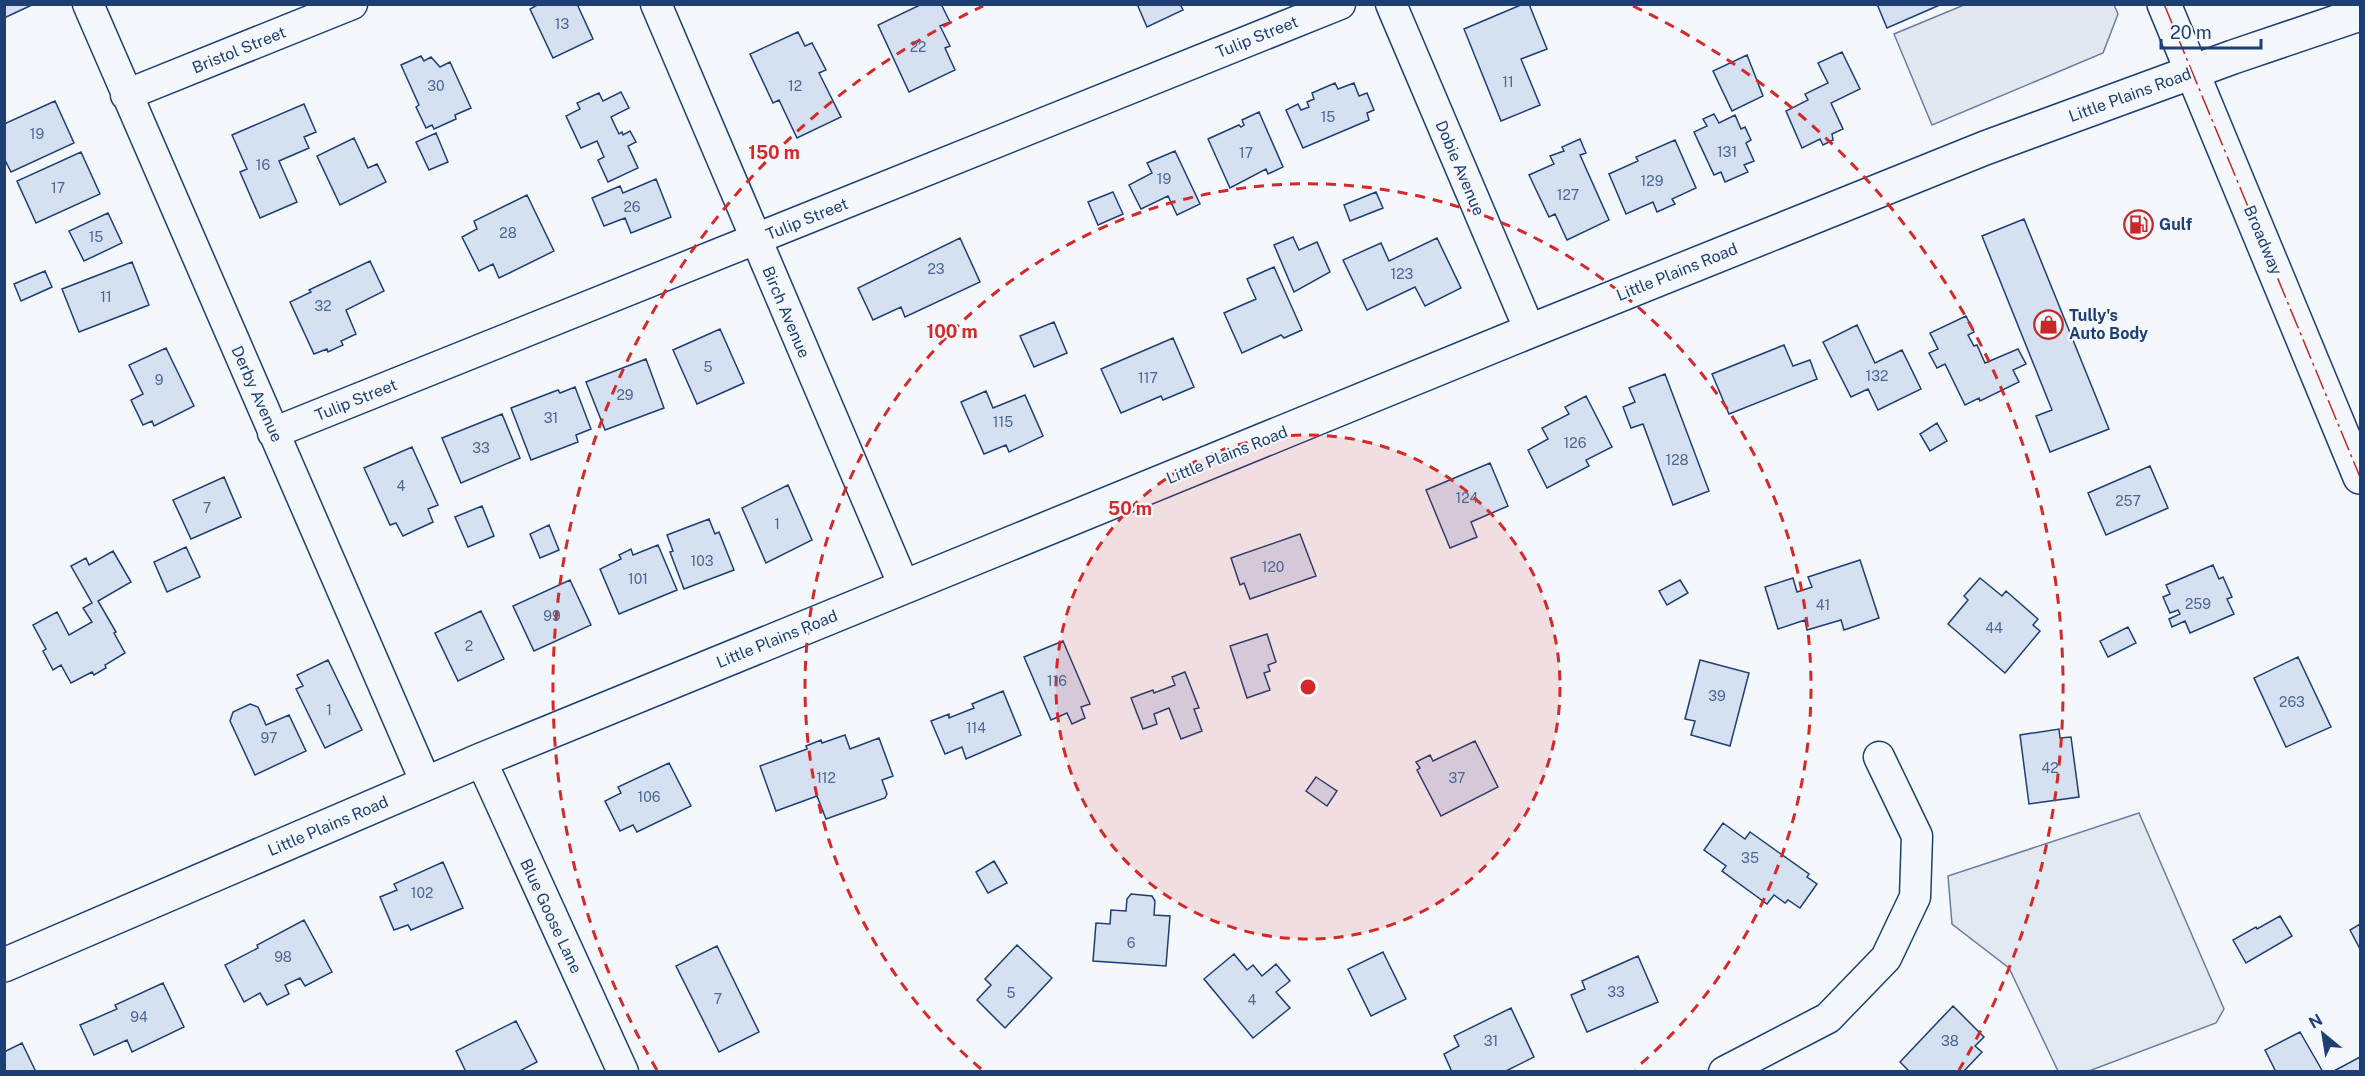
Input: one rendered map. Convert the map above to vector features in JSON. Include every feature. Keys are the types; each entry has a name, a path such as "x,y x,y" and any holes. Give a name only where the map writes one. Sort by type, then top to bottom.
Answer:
{"street":[{"name":"Derby Avenue","path":"88,4 426,783"},
{"name":"Bristol Street","path":"126,95 352,4"},
{"name":"Birch Avenue","path":"656,4 904,586"},
{"name":"Tulip Street","path":"273,433 1340,4"},
{"name":"Dobie Avenue","path":"1391,4 1530,331"},
{"name":"Broadway","path":"2164,4 2361,477"},
{"name":"Little Plains Road","path":"4,965 481,760 1530,331 1985,148 2361,14"},
{"path":"1724,1071 1828,1018 1886,958 1915,897 1917,836 1879,757"},
{"name":"Blue Goose Lane","path":"481,760 623,1071"}],"shaded area":[{"path":"1964,5 2114,5 2118,14 2103,53 1932,125 1894,34"},
{"path":"2139,813 2224,1009 2216,1023 2089,1071 2058,1071 2009,968 1952,924 1948,876"}],"building":[{"path":"4,4 34,4 4,18"},
{"path":"539,4 577,4 593,39 553,58 530,9"},
{"path":"922,4 941,4 950,22 940,26 950,46 945,48 955,70 909,92 878,25"},
{"path":"1137,4 1180,4 1183,10 1147,27"},
{"path":"1523,4 1529,4 1547,49 1521,59 1540,105 1501,121 1464,29"},
{"path":"1877,4 1942,4 1887,28"},
{"path":"798,32 805,46 812,43 826,70 819,73 841,117 797,138 779,100 773,103 750,54"},
{"path":"1842,52 1860,89 1831,103 1843,129 1832,134 1833,140 1823,145 1820,139 1802,148 1786,111 1808,100 1805,94 1828,83 1818,63"},
{"path":"1747,55 1763,96 1732,111 1713,71"},
{"path":"421,56 424,61 431,57 440,67 450,62 471,108 455,115 456,119 434,129 432,125 426,128 416,107 419,105 401,65"},
{"path":"1335,83 1338,89 1354,83 1359,96 1367,93 1374,110 1367,113 1369,120 1303,148 1286,110 1298,104 1301,110 1309,107 1307,102 1314,99 1312,93"},
{"path":"621,92 629,108 611,117 619,134 622,132 623,135 630,131 636,142 628,146 638,168 608,182 598,160 604,157 597,141 581,148 566,116 580,109 577,103 599,93 603,101"},
{"path":"55,101 74,143 11,172 4,158 4,124"},
{"path":"304,104 316,132 304,137 309,148 279,161 297,202 260,218 240,172 247,169 232,135"},
{"path":"1259,112 1283,167 1268,174 1266,169 1230,188 1208,139 1239,125 1241,127 1244,125 1242,120"},
{"path":"1714,114 1719,123 1735,115 1741,129 1745,127 1751,140 1746,143 1754,161 1744,165 1748,172 1725,182 1721,172 1714,175 1694,132 1707,126 1703,119"},
{"path":"436,133 448,162 429,170 416,142"},
{"path":"354,138 368,168 377,164 386,182 340,205 317,156"},
{"path":"1580,139 1586,153 1580,155 1609,220 1567,240 1555,214 1549,217 1529,175 1554,164 1550,156 1564,151 1562,147"},
{"path":"1675,140 1696,188 1672,199 1675,204 1657,212 1653,202 1626,214 1609,174 1638,161 1636,157"},
{"path":"1175,151 1200,204 1177,215 1168,196 1141,209 1129,185 1152,173 1147,163"},
{"path":"81,152 100,194 36,223 17,181"},
{"path":"656,179 671,217 631,233 625,218 604,226 592,198 620,186 623,193"},
{"path":"1113,192 1123,214 1098,225 1088,202"},
{"path":"1376,192 1383,208 1350,221 1344,205"},
{"path":"527,195 554,251 499,278 493,264 479,271 462,237 477,229 474,221"},
{"path":"108,213 122,243 84,261 69,231"},
{"path":"2024,219 2109,429 2050,452 2036,416 2052,410 1982,236"},
{"path":"1293,237 1299,250 1317,242 1330,272 1294,292 1274,245"},
{"path":"960,238 980,282 905,317 901,307 873,320 858,288"},
{"path":"1437,238 1461,288 1425,306 1415,287 1367,310 1343,260 1381,243 1389,261"},
{"path":"370,261 384,291 346,310 356,334 341,341 343,345 328,352 327,349 314,354 290,302 311,292 309,290"},
{"path":"132,262 149,305 79,332 62,289"},
{"path":"1274,267 1302,330 1284,338 1281,335 1242,353 1224,313 1256,299 1247,279"},
{"path":"45,271 52,287 21,301 14,284"},
{"path":"1966,316 1974,332 1968,335 1974,346 1977,345 1985,363 2018,349 2026,364 2013,370 2019,382 1980,401 1979,398 1965,405 1945,364 1937,368 1929,353 1938,349 1930,333"},
{"path":"1054,322 1067,353 1034,367 1020,336"},
{"path":"1857,325 1875,363 1902,350 1921,389 1878,410 1868,389 1851,397 1823,342"},
{"path":"720,329 744,383 697,404 673,350"},
{"path":"1173,338 1194,387 1163,400 1161,396 1121,413 1101,369"},
{"path":"1784,345 1793,366 1810,360 1817,379 1729,414 1712,374"},
{"path":"166,348 194,406 154,426 152,421 143,425 131,400 143,394 129,365"},
{"path":"646,359 664,408 605,430 586,382"},
{"path":"1665,374 1709,491 1673,505 1643,424 1631,428 1623,407 1635,402 1629,388"},
{"path":"575,387 591,429 576,435 578,442 531,460 511,408 558,390 560,393"},
{"path":"986,391 993,408 1025,395 1043,436 1009,452 1006,445 984,454 961,402"},
{"path":"1586,396 1612,447 1586,460 1589,466 1547,488 1528,450 1548,439 1542,428 1569,414 1565,407"},
{"path":"502,414 520,458 461,483 442,438"},
{"path":"1937,423 1947,441 1930,451 1920,434"},
{"path":"412,447 438,505 428,509 433,522 403,536 396,523 390,525 364,468"},
{"path":"1490,463 1508,506 1471,522 1477,537 1450,548 1426,490"},
{"path":"2150,466 2168,508 2106,535 2088,493"},
{"path":"224,477 241,517 191,539 173,500"},
{"path":"788,485 812,540 766,563 742,508"},
{"path":"482,506 494,536 468,547 455,517"},
{"path":"709,519 715,534 719,532 734,570 684,589 670,552 673,551 667,535"},
{"path":"549,525 559,550 540,558 530,534"},
{"path":"1300,534 1316,576 1250,599 1244,583 1240,585 1231,558"},
{"path":"658,545 677,590 619,614 600,569 621,559 619,555 631,549 633,555"},
{"path":"186,547 200,577 167,592 154,562"},
{"path":"113,551 131,582 98,601 125,653 94,675 92,672 71,683 61,665 53,670 43,651 46,649 33,625 57,612 69,635 92,622 83,608 92,603 71,566 86,558 89,565"},
{"path":"1860,560 1879,618 1844,630 1841,620 1807,630 1805,620 1778,629 1765,587 1793,578 1797,592 1812,587 1808,577"},
{"path":"2213,565 2219,579 2223,577 2232,597 2227,599 2234,614 2190,633 2185,621 2172,627 2169,619 2180,614 2178,610 2170,613 2163,597 2170,594 2166,585"},
{"path":"1980,578 2002,596 2006,591 2038,619 2033,625 2040,631 2005,673 1948,624 1968,600 1964,596"},
{"path":"570,580 591,625 534,651 513,606"},
{"path":"1680,580 1688,593 1667,605 1659,591"},
{"path":"481,611 504,659 458,681 435,633"},
{"path":"2128,627 2136,643 2108,657 2100,641"},
{"path":"1267,634 1276,662 1268,665 1270,671 1264,673 1270,690 1247,698 1230,646"},
{"path":"1063,641 1090,704 1081,707 1085,718 1072,724 1067,713 1051,720 1024,657"},
{"path":"2298,657 2331,727 2286,747 2254,678"},
{"path":"328,660 362,730 325,748 296,689 303,686 297,675"},
{"path":"1700,660 1749,673 1730,746 1691,735 1695,721 1685,719"},
{"path":"1185,672 1199,708 1194,709 1202,731 1181,739 1169,708 1154,714 1157,724 1143,729 1131,698 1175,685 1172,677"},
{"path":"1003,691 1021,735 966,759 962,747 945,754 931,721 949,714 949,718 974,708 972,704"},
{"path":"250,704 258,707 266,725 289,715 306,751 255,775 230,721 233,712"},
{"path":"2059,729 2060,738 2071,737 2079,797 2029,804 2020,735"},
{"path":"845,735 850,749 879,738 893,776 882,780 887,794 885,798 826,819 817,796 776,811 760,766 807,749 806,746 821,740 822,743"},
{"path":"1475,741 1498,787 1441,816 1417,770 1420,768 1416,762 1430,755 1433,761"},
{"path":"669,763 691,806 637,832 633,825 620,831 605,801 621,793 618,787"},
{"path":"1316,777 1337,791 1327,806 1306,791"},
{"path":"1723,823 1745,839 1750,832 1809,874 1807,877 1817,884 1800,908 1788,900 1785,903 1774,895 1767,904 1722,871 1726,866 1704,850"},
{"path":"994,861 1007,883 988,893 976,872"},
{"path":"443,862 463,908 411,930 408,925 394,930 380,897 397,890 394,884"},
{"path":"1131,894 1152,896 1155,901 1154,915 1170,916 1166,966 1093,961 1096,923 1110,924 1111,910 1126,911 1127,899"},
{"path":"2280,916 2292,936 2246,963 2233,940"},
{"path":"304,920 332,972 305,986 300,978 285,985 289,994 267,1005 260,993 244,1002 225,965"},
{"path":"2360,924 2360,949 2350,930"},
{"path":"1017,945 1052,978 1005,1028 977,1000 991,985 985,979"},
{"path":"717,946 759,1032 719,1052 676,966"},
{"path":"1383,952 1406,999 1371,1016 1348,969"},
{"path":"1234,954 1247,970 1253,965 1262,976 1276,964 1290,981 1276,992 1290,1008 1253,1038 1204,979"},
{"path":"1638,956 1658,1002 1587,1032 1571,995 1585,989 1582,981"},
{"path":"163,983 184,1027 132,1052 127,1040 94,1055 80,1025 117,1009 115,1005"},
{"path":"1953,1006 1984,1037 1975,1046 1982,1052 1963,1072 1910,1072 1900,1062"},
{"path":"1511,1008 1534,1057 1504,1072 1452,1072 1444,1054 1459,1046 1454,1036"},
{"path":"516,1021 537,1062 518,1072 466,1072 456,1051"},
{"path":"2300,1032 2323,1072 2276,1072 2265,1050"},
{"path":"22,1043 36,1072 4,1072 4,1052"},
{"path":"2360,1057 2360,1072 2332,1072"}],"power":[{"path":"2164,4 2360,477"}],"place":[{"name":"Gulf","path":"2138,224"},
{"name":"Tully's Auto Body","path":"2048,324"}]}
